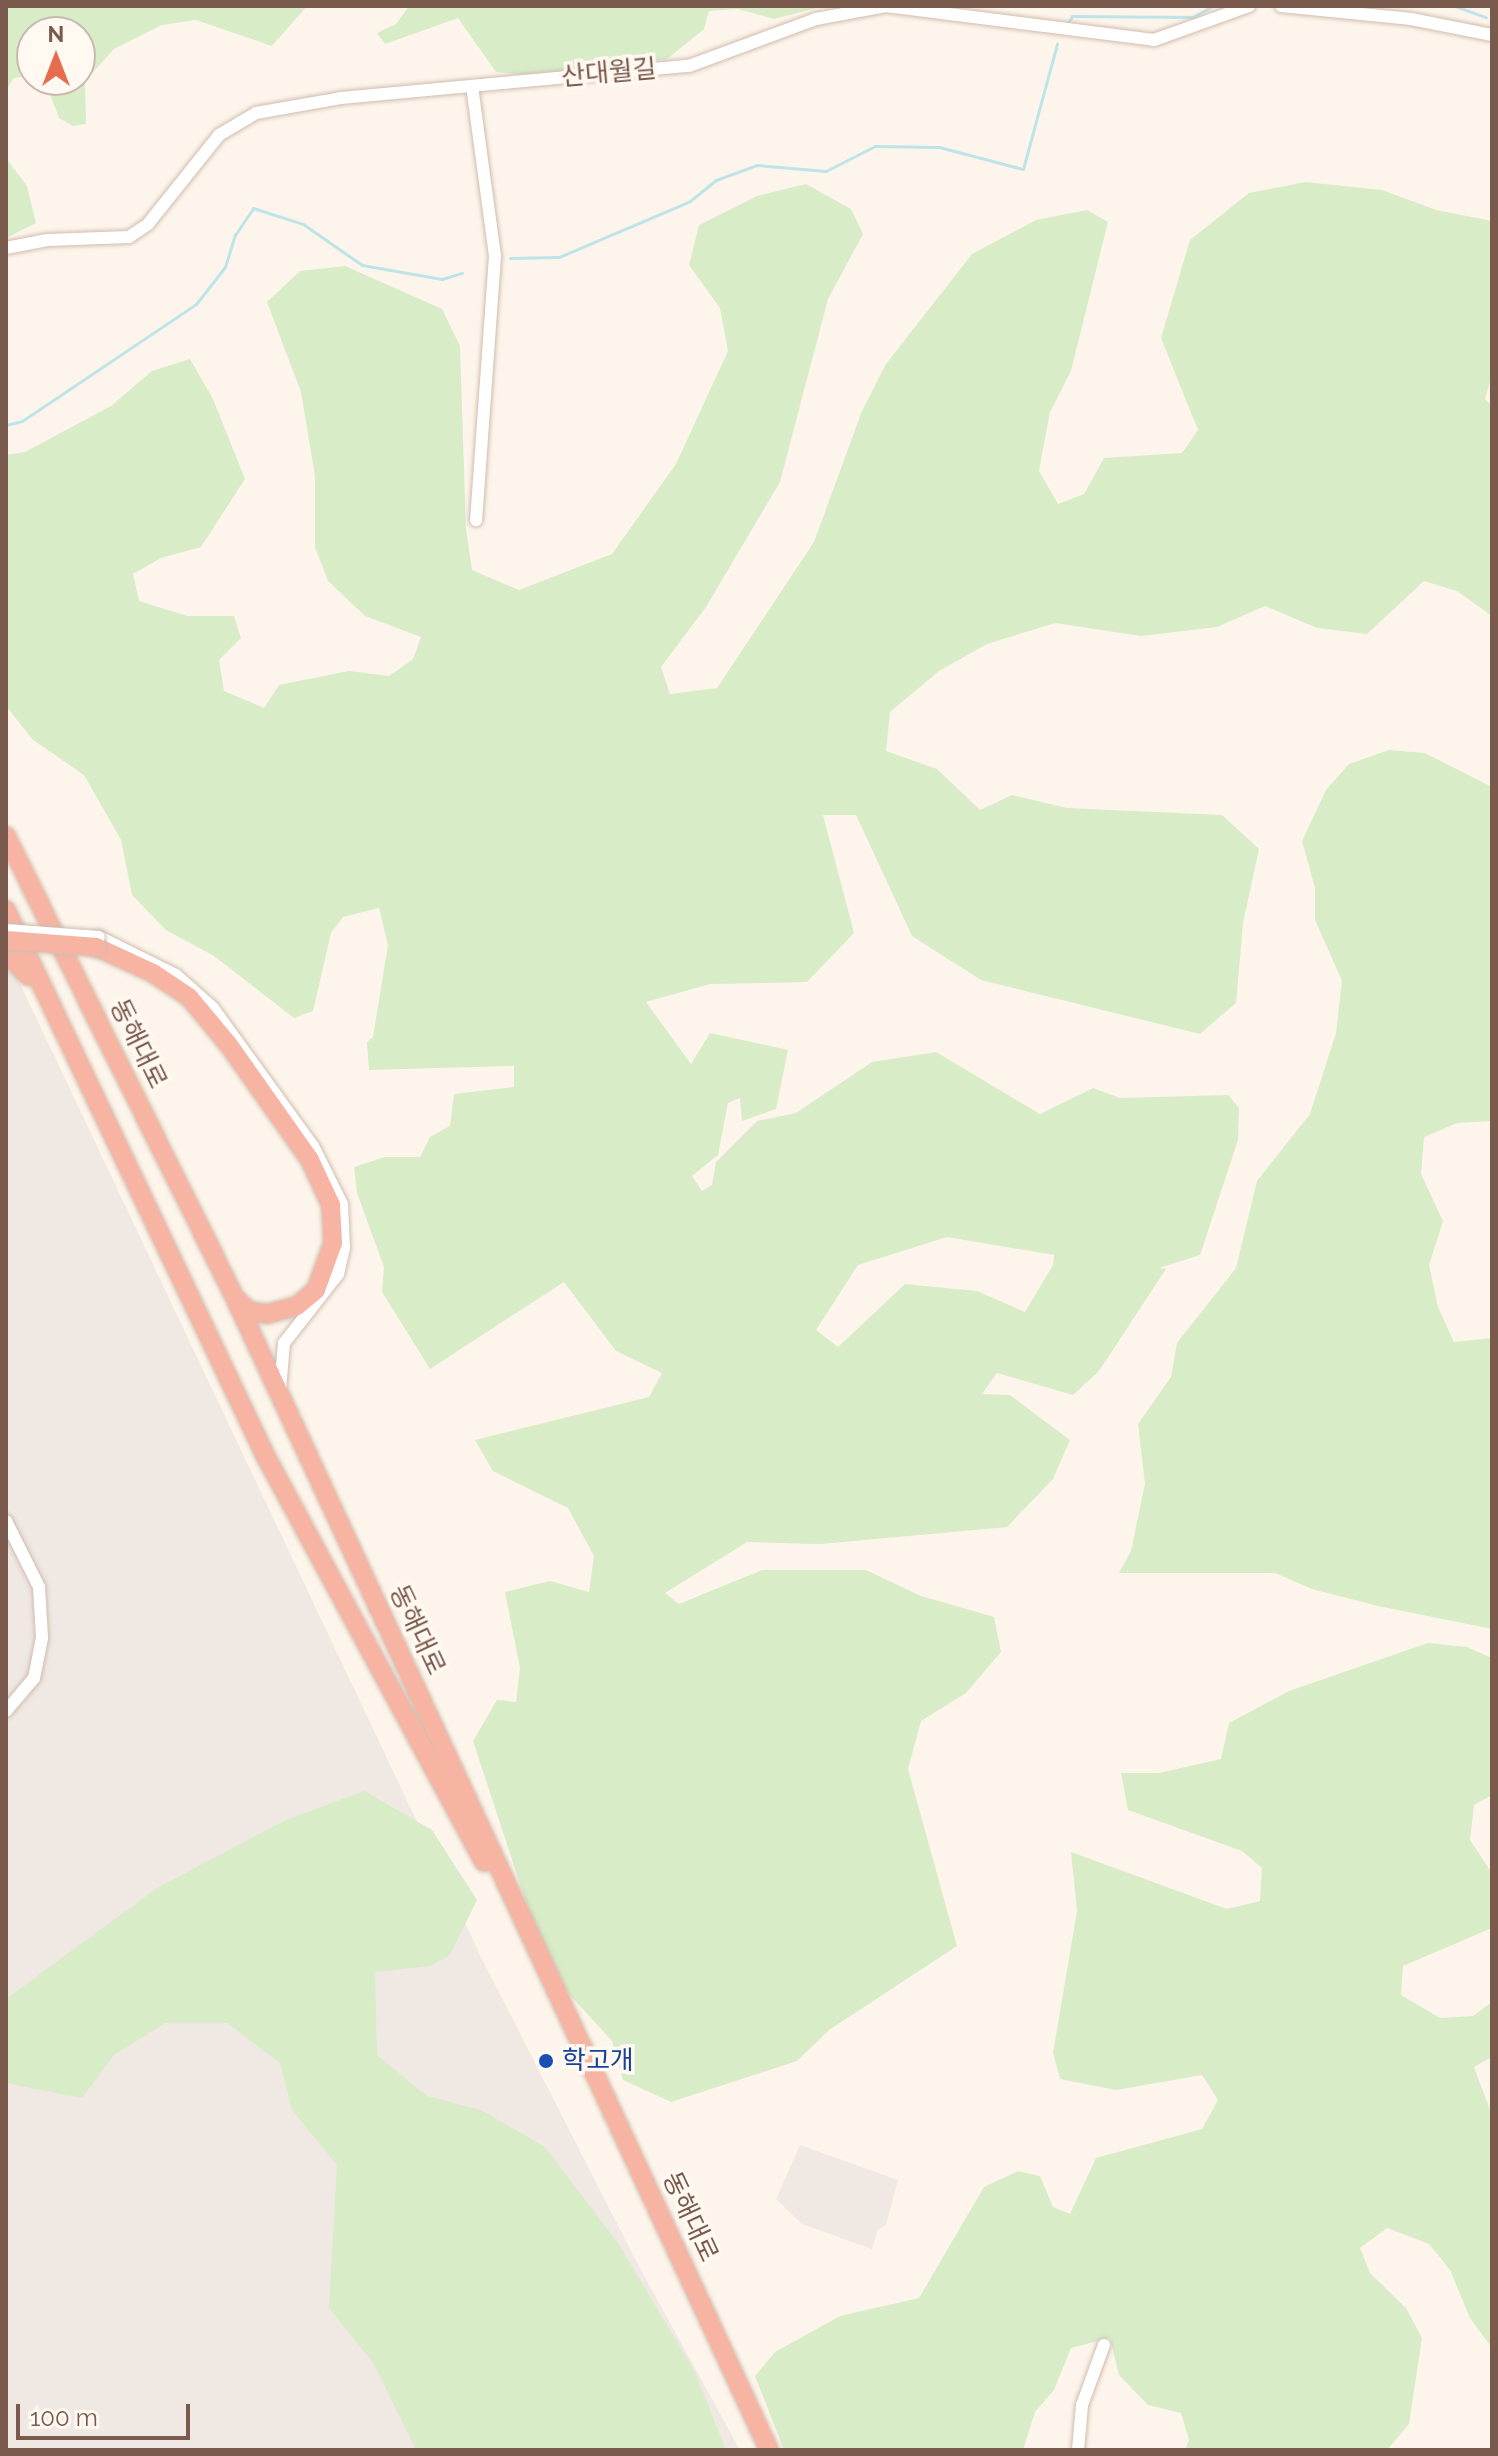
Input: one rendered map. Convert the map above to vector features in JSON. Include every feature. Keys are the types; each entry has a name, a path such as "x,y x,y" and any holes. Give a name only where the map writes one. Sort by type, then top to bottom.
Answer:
{"highway":[{"name":"동해대로","path":"6,836 235,1298 769,2450"},
{"name":"동해대로","path":"6,910 266,1457 491,1875 756,2450"},
{"path":"6,940 98,942 189,997 310,1160 331,1205 333,1243 316,1290 297,1306 267,1314 249,1311 235,1298"},
{"path":"6,953 23,967 94,1099"}],"street":[{"name":"산대월길","path":"6,248 47,240 129,237 148,224 219,135 256,113 341,98 689,66 816,19 886,6 1154,40 1249,6"},
{"path":"1281,6 1411,19 1492,35"},
{"path":"472,86 495,256 476,520"},
{"path":"6,930 98,942 176,975 213,1008 313,1146 342,1204 344,1248 338,1274 284,1343 281,1399"},
{"path":"6,1521 39,1587 42,1638 34,1678 6,1711"},
{"path":"1078,2450 1082,2405 1104,2345"}],"shaded area":[{"path":"6,954 483,1961 636,2261 740,2450 6,2450"},
{"path":"800,2145 898,2180 886,2225 878,2229 872,2249 802,2224 776,2199"}],"green space":[{"path":"6,6 307,6 272,46 196,20 162,25 114,49 96,69 96,16 16,16 16,78 6,90"},
{"path":"409,6 824,6 774,19 738,9 709,11 704,29 667,59 614,70 527,75 496,72 458,18 385,44 377,33 396,24"},
{"path":"51,96 85,96 86,124 73,126 59,118"},
{"path":"6,158 27,186 36,223 6,238"},
{"path":"1305,182 1382,190 1436,210 1492,221 1492,375 1485,399 1492,406 1492,616 1457,591 1424,581 1367,634 1317,628 1265,606 1217,627 1141,636 1055,623 987,644 939,671 890,712 886,751 937,769 980,810 1012,795 1067,808 1222,815 1259,849 1243,923 1236,1003 1200,1034 981,980 912,936 856,815 823,815 854,933 807,982 710,984 646,1002 691,1064 710,1033 788,1050 776,1109 742,1121 740,1098 728,1103 718,1155 692,1176 702,1191 712,1185 716,1162 757,1121 796,1113 872,1062 936,1052 1040,1114 1093,1088 1120,1098 1228,1095 1239,1108 1238,1140 1200,1255 1159,1268 1166,1269 1099,1371 1073,1395 997,1373 982,1394 1010,1395 1070,1440 1053,1479 1007,1527 821,1544 747,1542 665,1593 679,1604 762,1570 866,1570 921,1596 994,1617 1001,1652 966,1693 921,1721 908,1769 957,1946 829,2030 797,2061 671,2102 623,2080 612,2041 549,1972 473,1741 497,1700 516,1702 520,1668 505,1592 550,1581 589,1592 594,1556 568,1508 493,1471 475,1440 649,1397 662,1373 616,1351 564,1282 430,1369 382,1292 384,1267 357,1193 354,1167 385,1157 420,1157 430,1137 450,1126 454,1094 514,1087 514,1066 369,1070 367,1042 373,1037 388,945 379,908 343,917 331,933 313,1011 294,1018 214,956 166,930 132,895 121,840 84,775 33,740 6,706 6,455 25,452 111,406 152,371 190,359 213,399 245,479 201,547 161,558 133,574 139,601 187,616 234,616 241,638 219,660 224,691 264,708 279,685 349,671 389,676 413,659 421,637 365,616 328,581 315,547 315,476 301,392 267,302 300,271 345,266 442,309 460,346 466,529 472,570 519,590 612,554 676,464 728,351 720,308 689,265 699,225 757,196 806,184 851,209 863,234 828,299 780,482 706,607 661,667 670,694 717,688 814,542 862,411 886,364 972,254 1036,220 1087,210 1108,222 1071,371 1050,412 1039,471 1058,504 1084,494 1104,458 1182,453 1198,430 1161,338 1190,240 1249,193","holes":["947,1237 1054,1255 1053,1265 1025,1312 977,1291 905,1284 838,1347 816,1330 858,1265"]},
{"path":"1389,750 1425,753 1492,787 1492,1121 1457,1123 1424,1137 1421,1174 1443,1221 1429,1265 1438,1307 1454,1342 1492,1338 1492,1629 1312,1589 1275,1573 1119,1573 1131,1551 1145,1484 1138,1424 1171,1377 1177,1343 1236,1268 1257,1181 1310,1114 1336,1033 1342,981 1315,920 1315,888 1302,841 1326,790 1349,764"},
{"path":"1428,1643 1467,1647 1492,1658 1492,1795 1474,1805 1470,1840 1492,1873 1492,1928 1403,1966 1401,1995 1440,2018 1473,2016 1492,2002 1492,2057 1474,2067 1492,2115 1492,2348 1470,2318 1450,2270 1429,2244 1387,2228 1360,2248 1370,2273 1406,2308 1422,2338 1409,2424 1387,2450 1185,2450 1189,2440 1181,2413 1148,2405 1119,2375 1110,2338 1071,2348 1054,2390 1035,2412 1023,2450 784,2450 755,2376 775,2352 840,2316 919,2298 984,2187 1018,2171 1040,2176 1053,2207 1070,2214 1096,2158 1202,2129 1218,2100 1202,2075 1116,2090 1060,2079 1053,2053 1077,1911 1071,1852 1227,1909 1260,1901 1262,1868 1242,1851 1128,1810 1121,1773 1159,1773 1221,1759 1229,1723 1289,1691"},
{"path":"364,1791 432,1830 477,1900 450,1955 431,1966 375,1972 377,2055 427,2096 481,2110 545,2147 618,2243 695,2372 726,2450 416,2450 374,2364 329,2308 337,2165 292,2110 280,2063 227,2023 165,2023 114,2055 82,2098 6,2083 6,1999 157,1888 286,1820"}],"waterway":[{"path":"1068,23 1072,16 1193,17 1212,6"},
{"path":"1455,6 1486,17"},
{"path":"510,258 559,257 690,201 716,180 757,165 826,171 875,146 939,147 1023,169 1057,44"},
{"path":"6,425 22,421 196,304 225,267 235,235 253,208 303,224 362,265 442,279 462,273"}],"place":[{"name":"학고개","path":"546,2061"}]}
